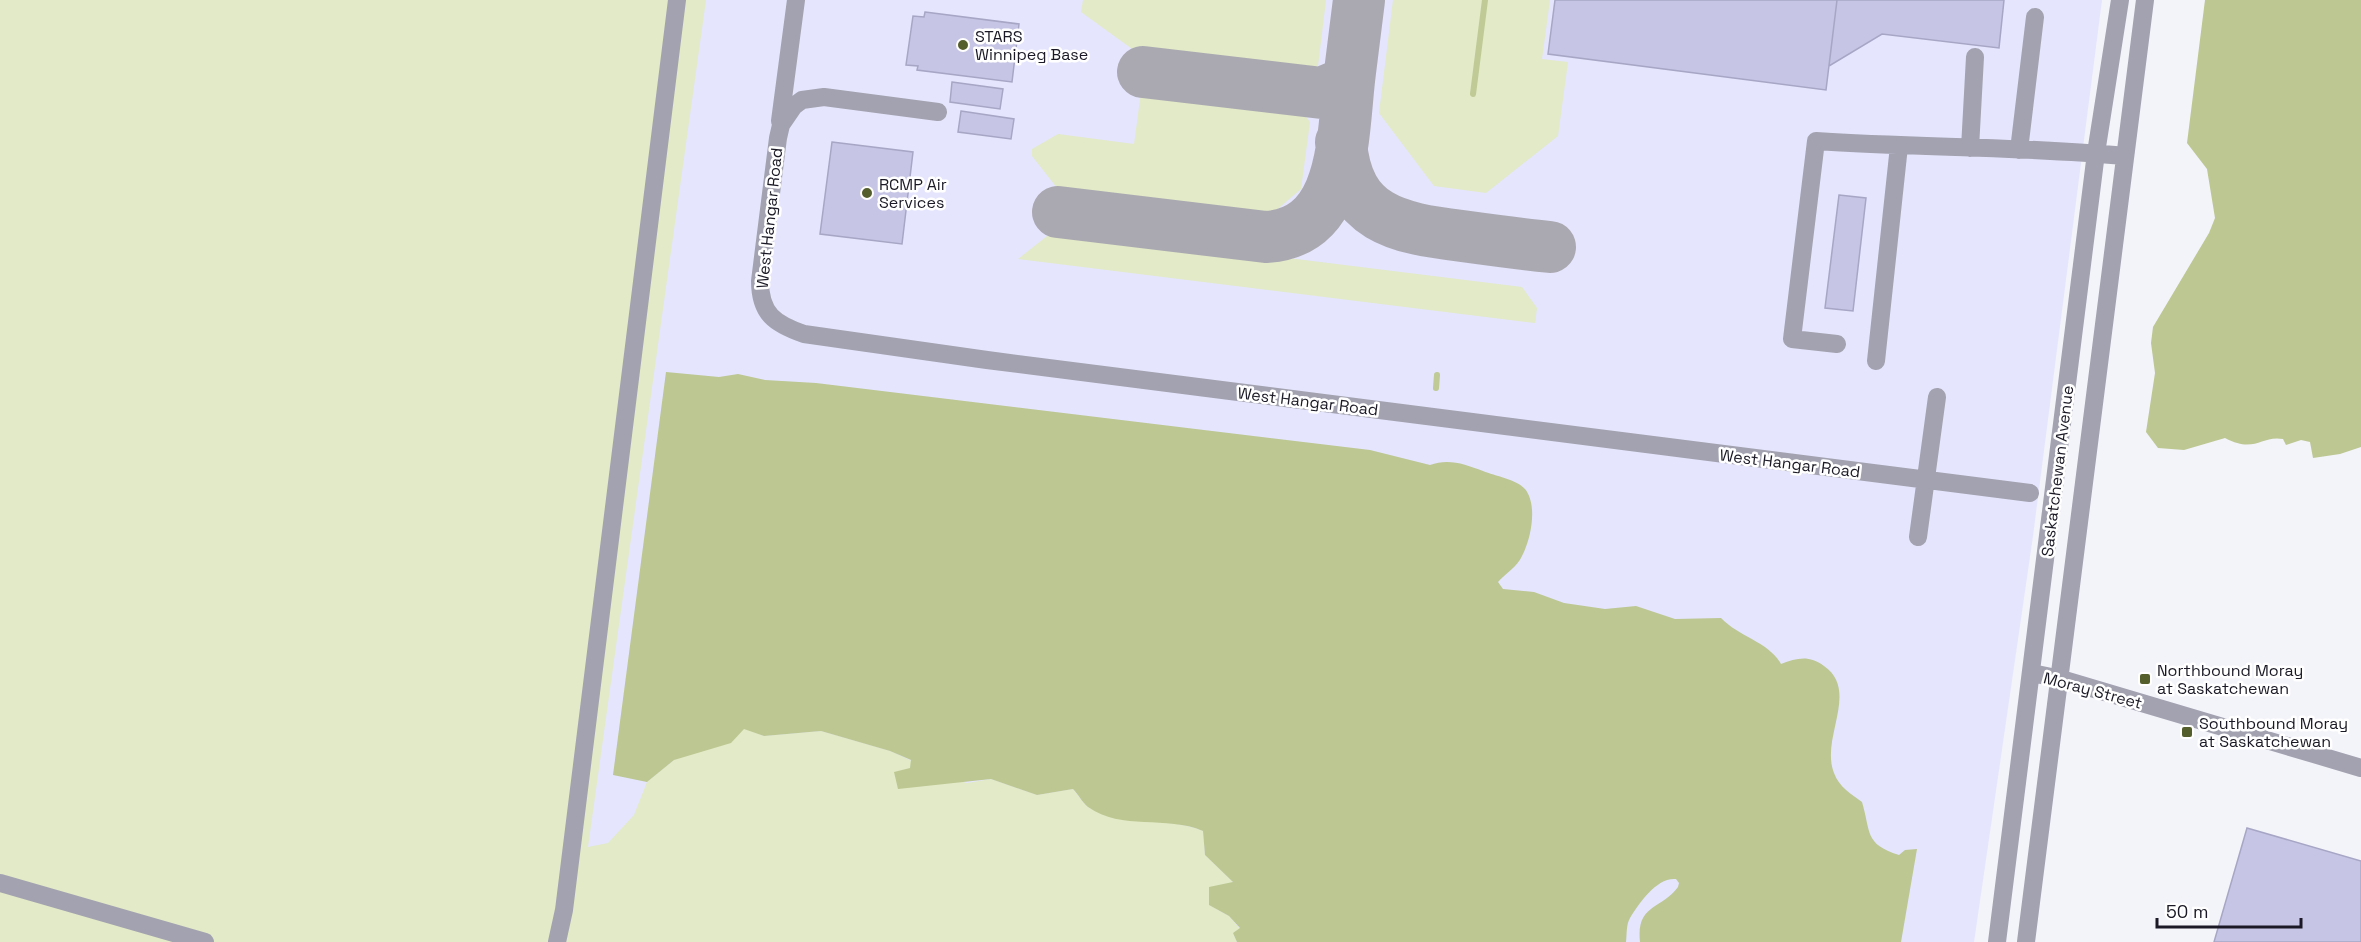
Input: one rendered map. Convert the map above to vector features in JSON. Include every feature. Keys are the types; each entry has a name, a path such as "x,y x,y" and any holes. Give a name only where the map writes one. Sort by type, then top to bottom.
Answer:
{"street":[{"path":"558,942 566,898 678,0"},
{"name":"West Hangar Road","path":"796,0 760,297 774,320 787,328 804,334 1080,372 2030,493"},
{"name":"Saskatchewan Avenue","path":"1997,942 2096,153 2120,0"},
{"name":"Saskatchewan Avenue","path":"2026,942 2145,0"},
{"path":"2019,150 2036,17"},
{"path":"1970,148 1975,57"},
{"name":"West Hangar Road","path":"778,138 781,125 794,106 814,98 866,101 938,112"},
{"path":"1837,344 1792,339 1816,141 2124,156"},
{"path":"1876,361 1899,146"},
{"path":"1918,537 1937,397"},
{"name":"Moray Street","path":"2032,673 2061,679 2361,768"},
{"path":"0,883 205,942"}],"shaded area":[{"path":"0,0 2102,0 2033,536 1974,942 0,942"}],"green space":[{"path":"0,0 706,0 588,847 608,843 634,815 647,782 674,760 744,728 764,736 821,731 890,751 912,761 910,768 967,783 991,779 1037,795 1073,789 1088,807 1102,813 1116,817 1189,826 1203,831 1205,855 1233,882 1209,905 1229,916 1240,929 1233,933 1237,942 0,942"},
{"path":"1083,0 1326,0 1318,66 1300,78 1146,59 1081,12"},
{"path":"1393,0 1550,0 1542,59 1568,62 1558,136 1486,193 1434,186 1379,113"},
{"path":"2205,0 2361,0 2361,447 2340,454 2313,458 2310,442 2301,440 2286,445 2283,439 2275,438 2244,444 2225,438 2184,450 2158,448 2146,432 2155,373 2151,343 2153,327 2209,233 2215,218 2207,169 2187,143"},
{"path":"1142,85 1297,105 1310,122 1301,189 1266,219 1061,193 1032,156 1032,149 1058,134 1134,144"},
{"path":"1056,229 1522,287 1537,308 1535,323 1018,259"},
{"path":"666,372 719,377 738,374 765,380 816,383 1370,450 1430,465 1443,462 1463,464 1516,483 1525,489 1529,496 1532,522 1528,541 1520,560 1498,582 1503,589 1534,592 1564,603 1605,609 1636,606 1675,619 1721,618 1728,625 1769,650 1781,664 1798,659 1813,660 1824,666 1834,676 1839,688 1831,759 1836,778 1846,790 1862,802 1868,829 1874,841 1888,851 1899,855 1905,850 1917,849 1901,942 1640,942 1640,930 1646,914 1678,887 1679,883 1676,879 1669,879 1655,887 1634,912 1627,927 1626,942 1237,942 1233,933 1240,928 1229,916 1209,905 1209,887 1233,882 1205,855 1203,831 1189,826 1115,819 1088,807 1073,789 1037,795 991,779 898,789 894,772 910,768 911,760 890,751 821,731 764,736 744,729 731,743 674,760 647,782 613,775"}],"building":[{"path":"1555,0 1837,0 1826,90 1548,54"},
{"path":"1837,0 2004,0 1999,48 1882,34 1829,66"},
{"name":"STARS Winnipeg Base","path":"925,12 1019,24 1012,82 917,70 918,66 906,65 913,16 924,17"},
{"path":"952,82 1003,89 1000,109 950,102"},
{"path":"961,111 1014,119 1011,139 958,132"},
{"name":"RCMP Air Services","path":"832,142 913,152 902,244 820,234"},
{"path":"1839,195 1866,198 1853,311 1825,308"},
{"path":"2247,828 2361,861 2361,942 2214,942"}],"waterway":[{"path":"1473,94 1485,0"},
{"path":"1436,388 1437,375"}],"taxiway":[{"path":"1350,72 1359,0"},
{"path":"1058,212 1266,237 1293,231 1313,218 1327,199 1336,176 1342,150 1350,72 1343,84 1322,93 1143,72"},
{"path":"1341,142 1345,168 1353,188 1379,215 1397,223 1438,233 1550,247"}],"place":[{"name":"STARS Winnipeg Base","path":"963,45"},
{"name":"RCMP Air Services","path":"867,193"},
{"name":"Northbound Moray at Saskatchewan","path":"2145,679"},
{"name":"Southbound Moray at Saskatchewan","path":"2187,732"}]}
